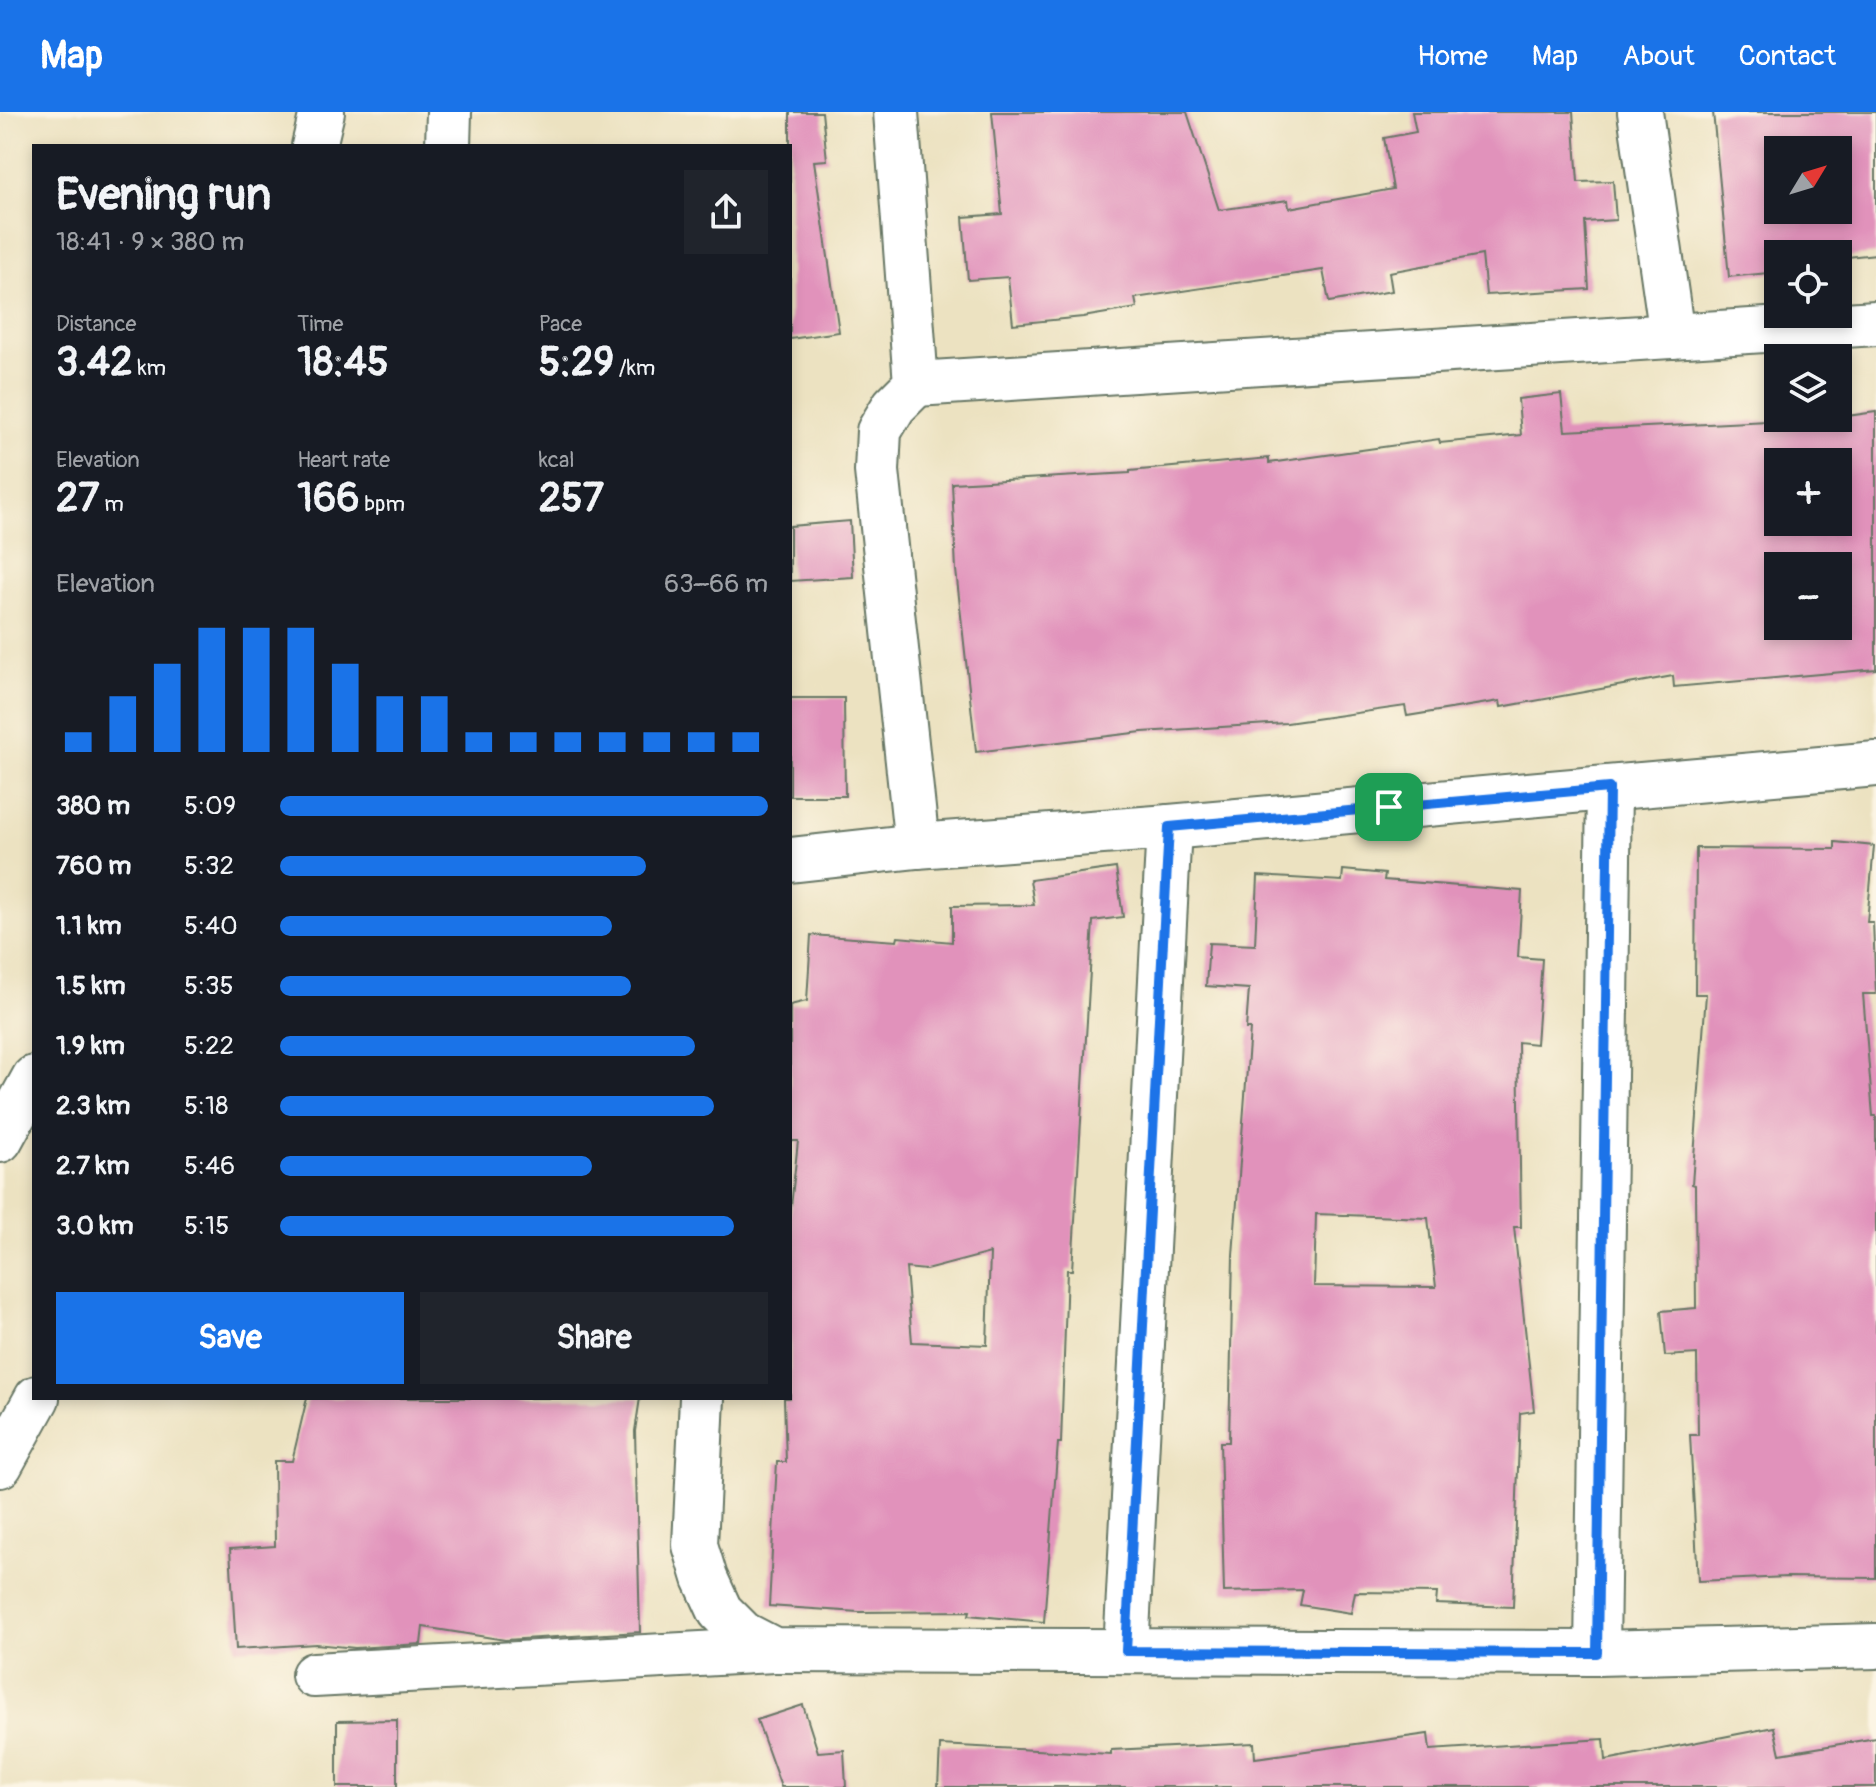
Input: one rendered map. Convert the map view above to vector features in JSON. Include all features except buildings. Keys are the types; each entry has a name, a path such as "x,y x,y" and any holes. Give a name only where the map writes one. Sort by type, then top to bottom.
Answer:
{"street":[{"path":"314,144 322,112"},
{"path":"448,144 449,112"},
{"path":"896,112 916,384"},
{"path":"1640,112 1672,336"},
{"path":"917,846 877,471 879,431 894,406 916,384 1876,323"},
{"path":"792,860 917,846 1169,827 1876,764"},
{"path":"1597,1653 1609,788"},
{"path":"1126,1651 1169,827"},
{"path":"0,1140 32,1082"},
{"path":"0,1465 36,1400"},
{"path":"702,1400 695,1545 720,1611 743,1634 774,1650"},
{"path":"314,1675 774,1650 1597,1653 1876,1646"}],"route":[{"path":"1609,788 1597,1653 1126,1651 1169,827 1389,807 1609,788"}]}
